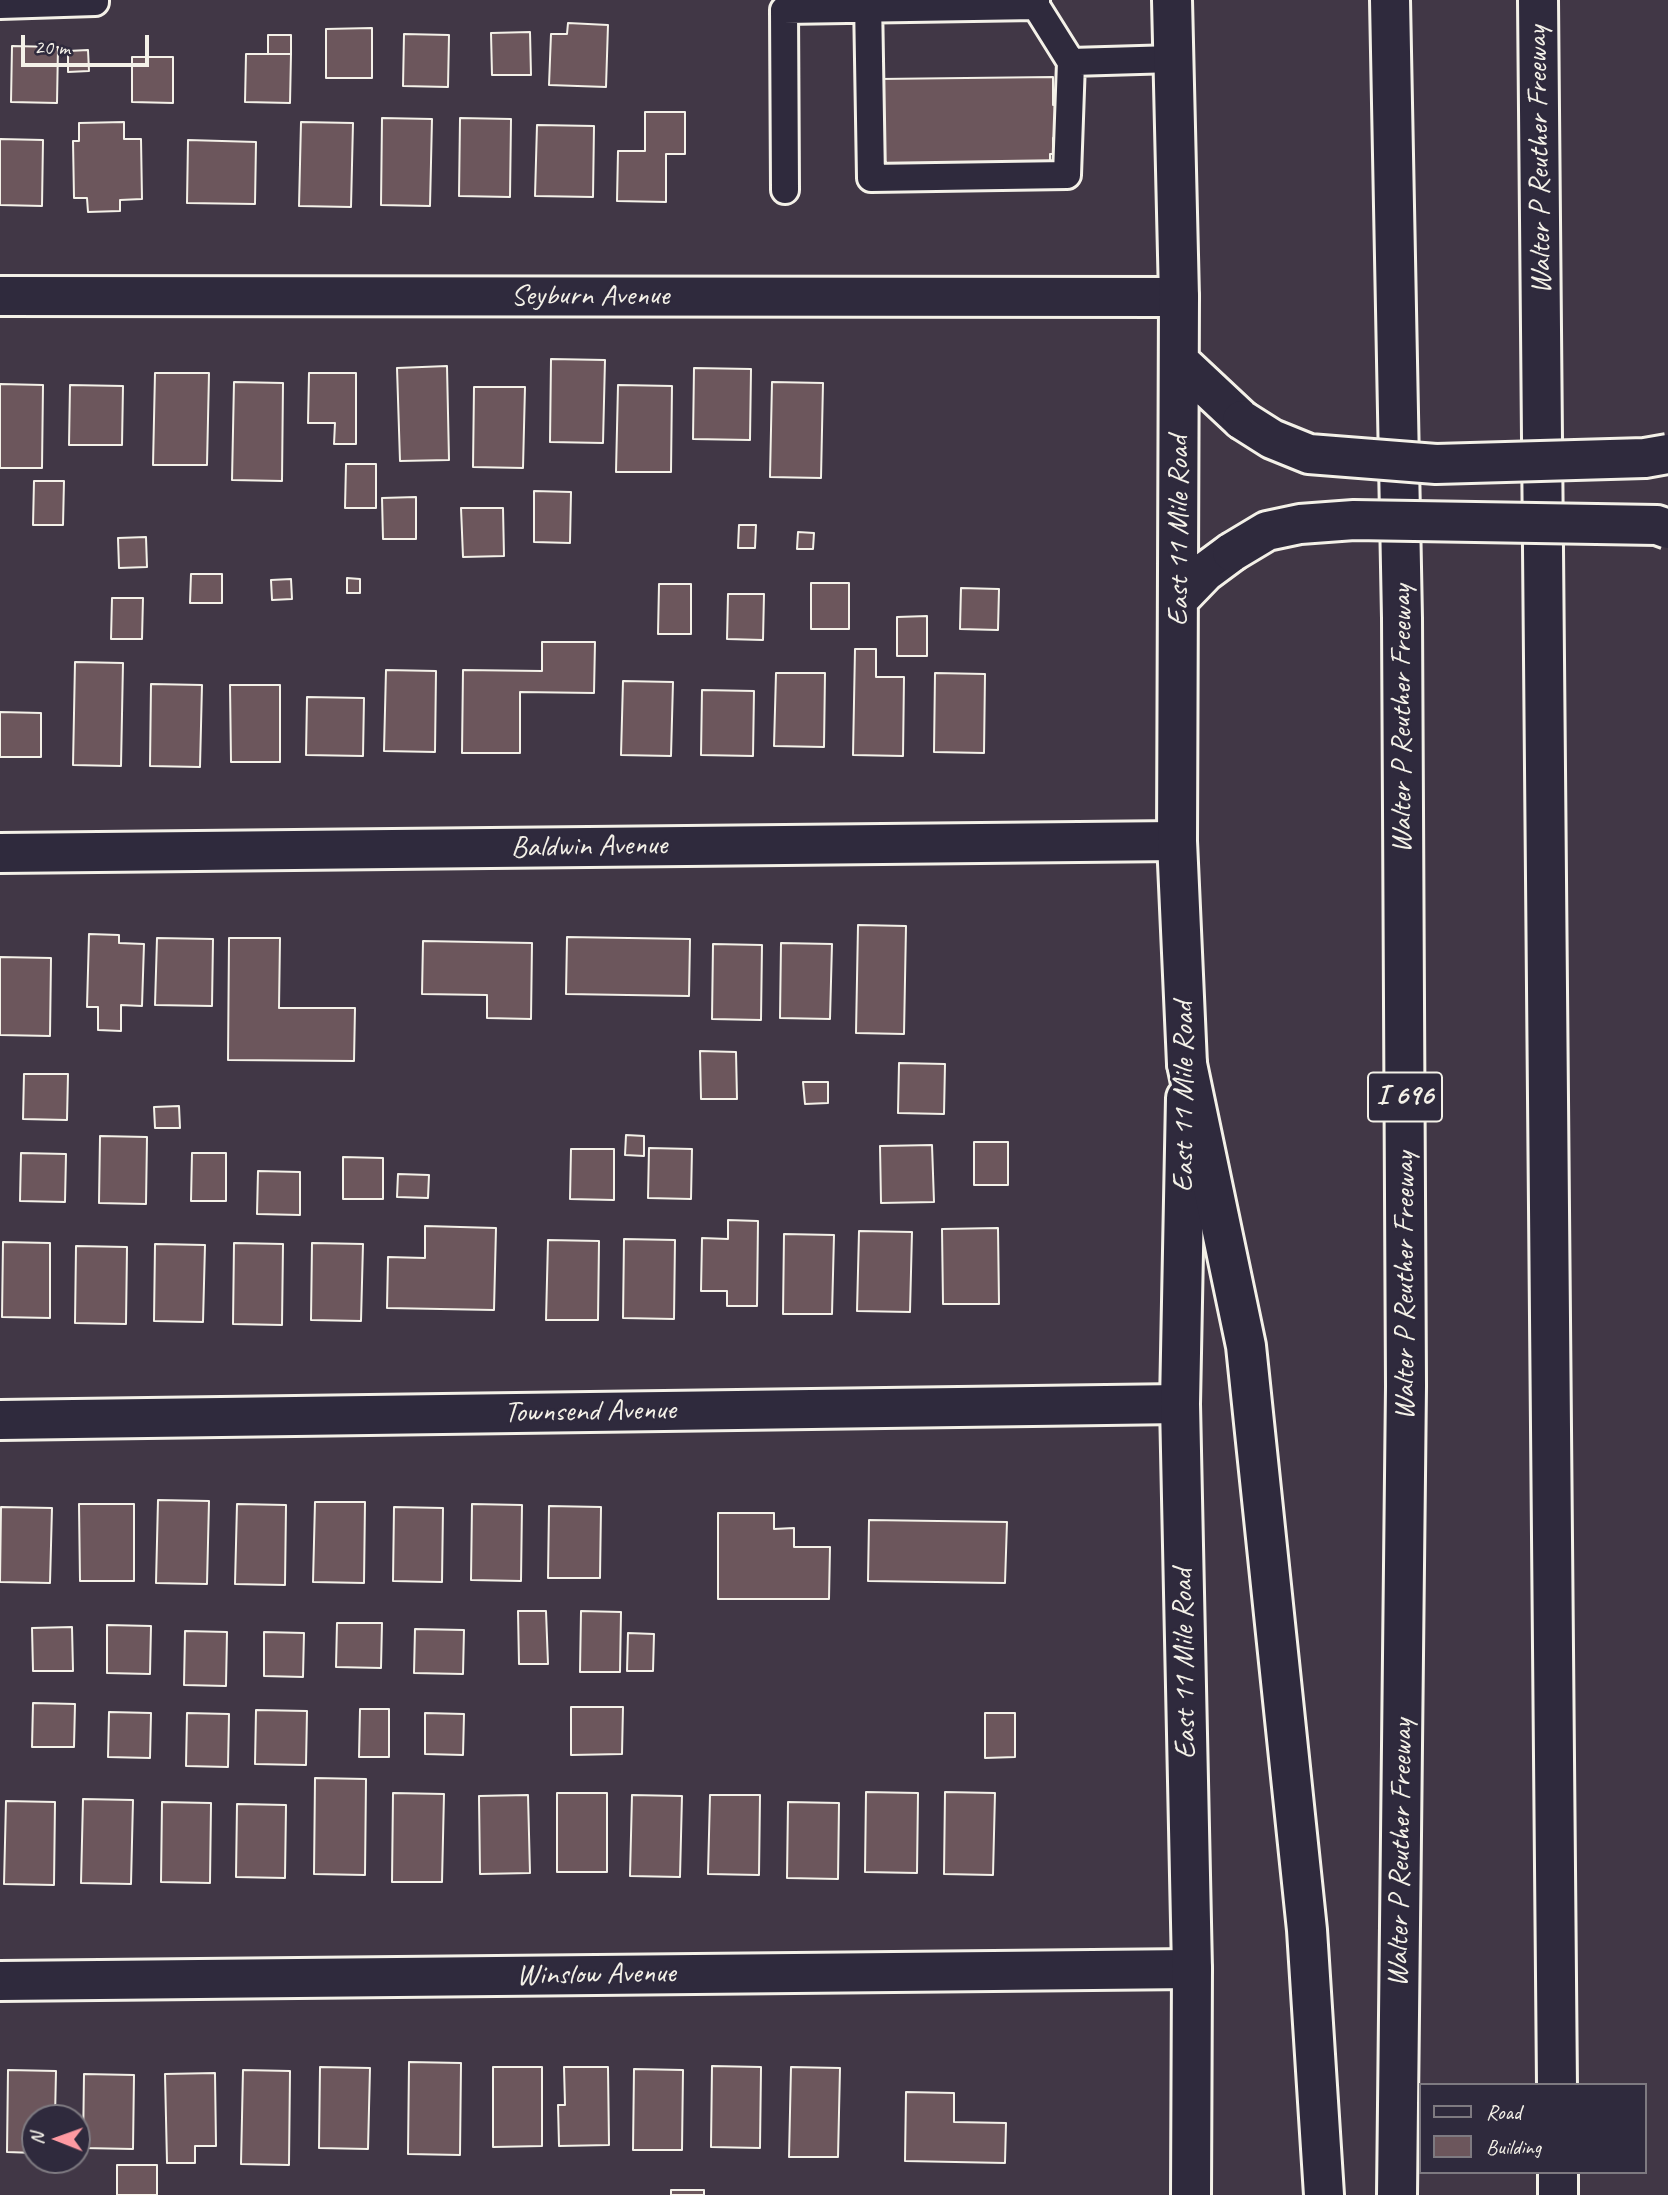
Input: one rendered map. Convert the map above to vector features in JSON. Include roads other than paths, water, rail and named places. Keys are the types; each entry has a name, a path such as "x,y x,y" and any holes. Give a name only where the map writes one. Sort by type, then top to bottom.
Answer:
{"main road":[{"name":"East 11 Mile Road","path":"1172,0 1179,297 1177,841 1187,1064 1180,1404 1192,1969 1191,2195"},
{"name":"Walter P Reuther Freeway","path":"1390,0 1402,618 1406,1372 1397,2195"},
{"name":"Walter P Reuther Freeway","path":"1538,0 1557,2083"},
{"name":"Seyburn Avenue","path":"0,296 1179,297"},
{"path":"1179,361 1242,420 1272,439 1309,454 1423,463 1645,458 1668,454"},
{"path":"1178,600 1205,572 1232,552 1268,531 1300,524 1354,520 1657,525 1668,529"},
{"name":"Baldwin Avenue","path":"0,853 1177,841"},
{"path":"1187,1064 1246,1346 1307,1930 1324,2195"},
{"name":"Townsend Avenue","path":"0,1420 1180,1404"},
{"name":"Winslow Avenue","path":"0,1981 1192,1969"},
{"path":"1558,2174 1558,2195"}],"lane":[{"path":"0,5 95,0"},
{"path":"785,190 784,10 868,4 1036,3 1071,62 1066,175 871,178 868,4"},
{"path":"1071,62 1174,59"}]}
